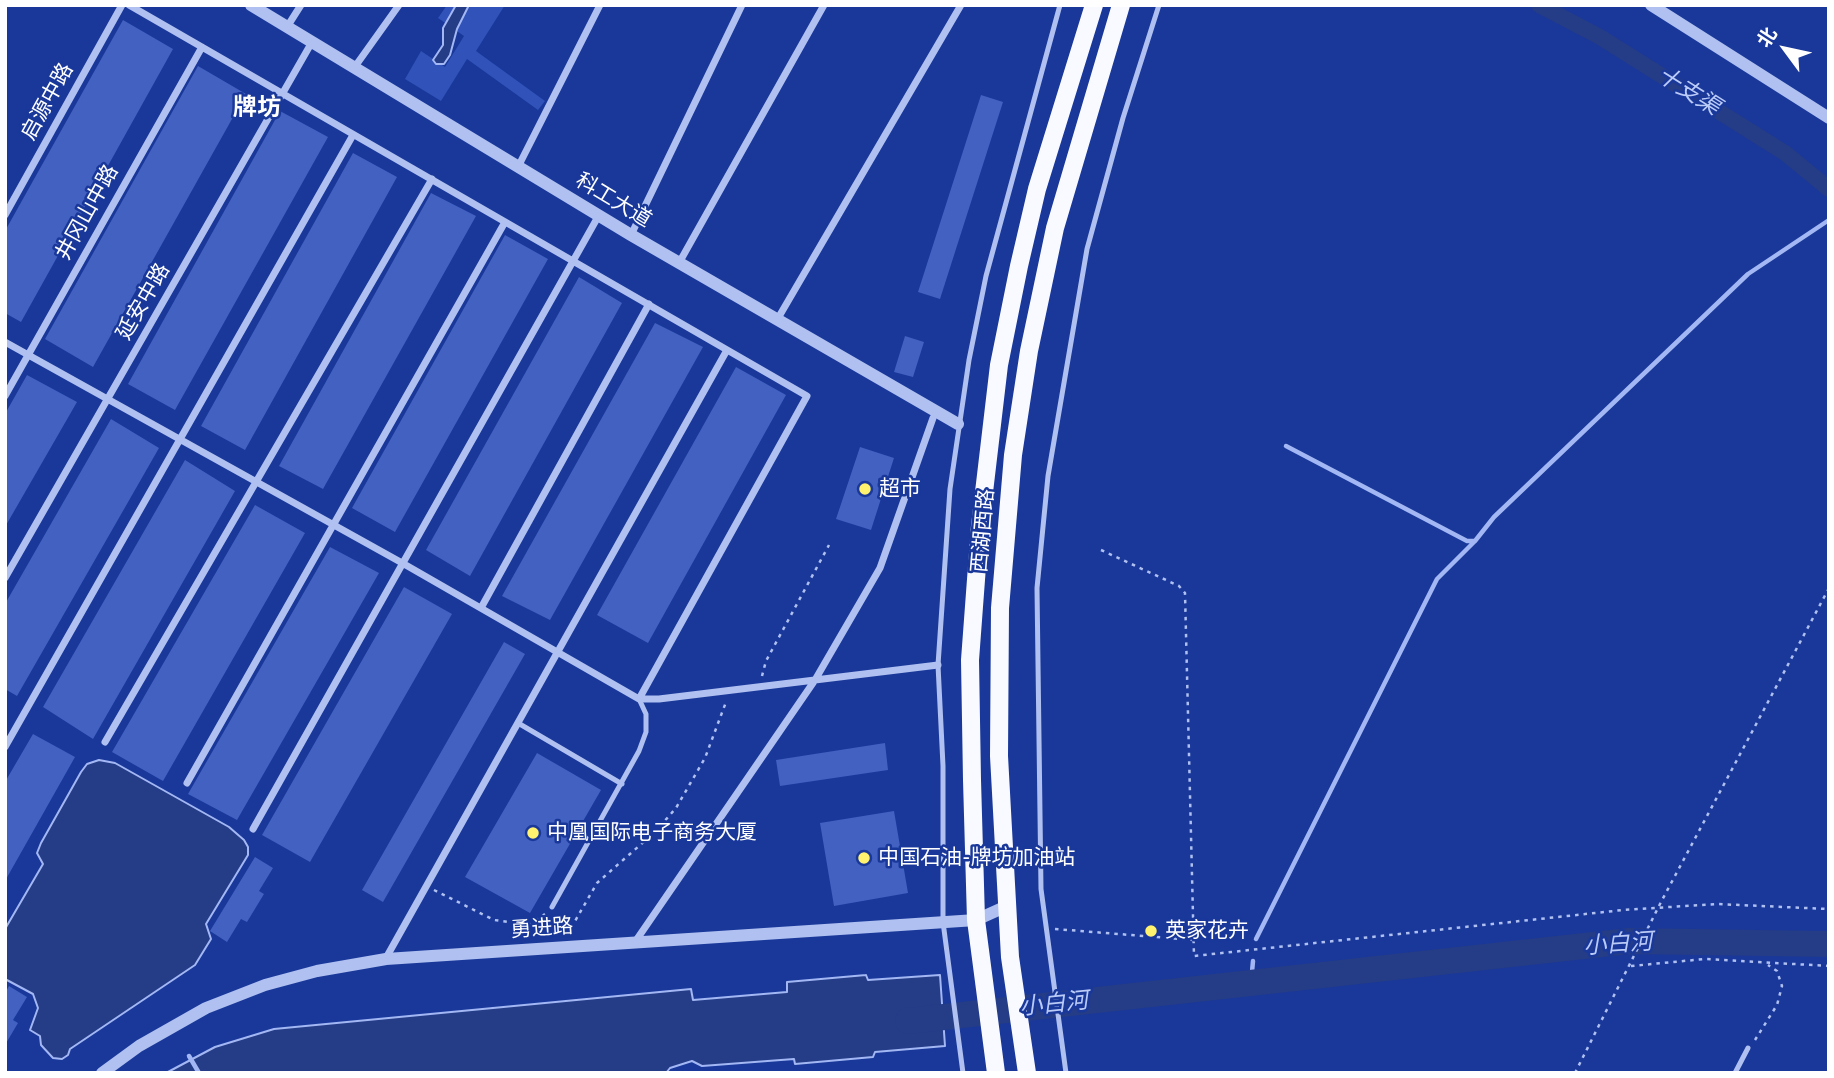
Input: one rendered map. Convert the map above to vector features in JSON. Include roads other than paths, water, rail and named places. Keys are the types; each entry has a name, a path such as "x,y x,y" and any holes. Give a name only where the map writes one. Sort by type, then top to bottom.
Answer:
{"main road":[{"name":"西湖西路","path":"994,1064 976,920 970,660 980,526 999,365 1037,189 1094,5"},
{"name":"西湖西路","path":"1027,1073 1010,957 999,756 1000,608 1013,455 1029,351 1055,228 1121,5"}],"street":[{"name":"启源中路","path":"5,215 122,5"},
{"path":"130,5 807,396 639,699"},
{"name":"科工大道","path":"251,5 631,235 958,424"},
{"path":"286,27 301,5"},
{"path":"354,68 398,5"},
{"path":"518,167 600,5"},
{"path":"631,235 742,5"},
{"path":"679,263 824,5"},
{"path":"777,320 961,5"},
{"path":"1651,5 1829,118"},
{"name":"延安中路","path":"5,578 312,42"},
{"name":"井冈山中路","path":"5,396 202,47"},
{"path":"5,747 178,438 354,135"},
{"path":"105,742 432,179"},
{"path":"253,830 599,215"},
{"path":"187,783 505,222"},
{"path":"481,608 649,304"},
{"path":"5,342 335,525 639,699 659,699 938,665"},
{"path":"386,959 727,350"},
{"path":"634,943 815,680 880,568 933,418"},
{"name":"勇进路","path":"102,1073 139,1046 206,1007 265,985 317,971 386,959 976,920 1007,906"}],"lane":[{"path":"963,1071 943,922 943,766 938,665 950,489 958,424 986,276 1060,5"},
{"path":"1066,1073 1045,939 1041,875 1037,621 1048,476 1087,249 1123,118 1159,5"},
{"path":"552,906 622,784 646,732 646,714 639,699"},
{"path":"518,723 622,784"},
{"path":"1735,1073 1748,1048"}],"waterway":[{"name":"十支渠","path":"1539,5 1600,37 1785,153 1829,189"},
{"path":"1286,446 1467,541 1475,541 1494,517 1748,274 1829,220"},
{"path":"1256,939 1437,579 1475,541"},
{"name":"小白河","path":"908,1021 1629,941 1829,944"},
{"path":"1251,983 1253,961"},
{"path":"189,1056 199,1073"}],"place":[{"name":"超市","path":"865,489"},
{"name":"中凰国际电子商务大厦","path":"533,833"},
{"name":"中国石油-牌坊加油站","path":"864,858"},
{"name":"英家花卉","path":"1151,931"}],"district":[{"name":"牌坊","path":"257,109"}]}
